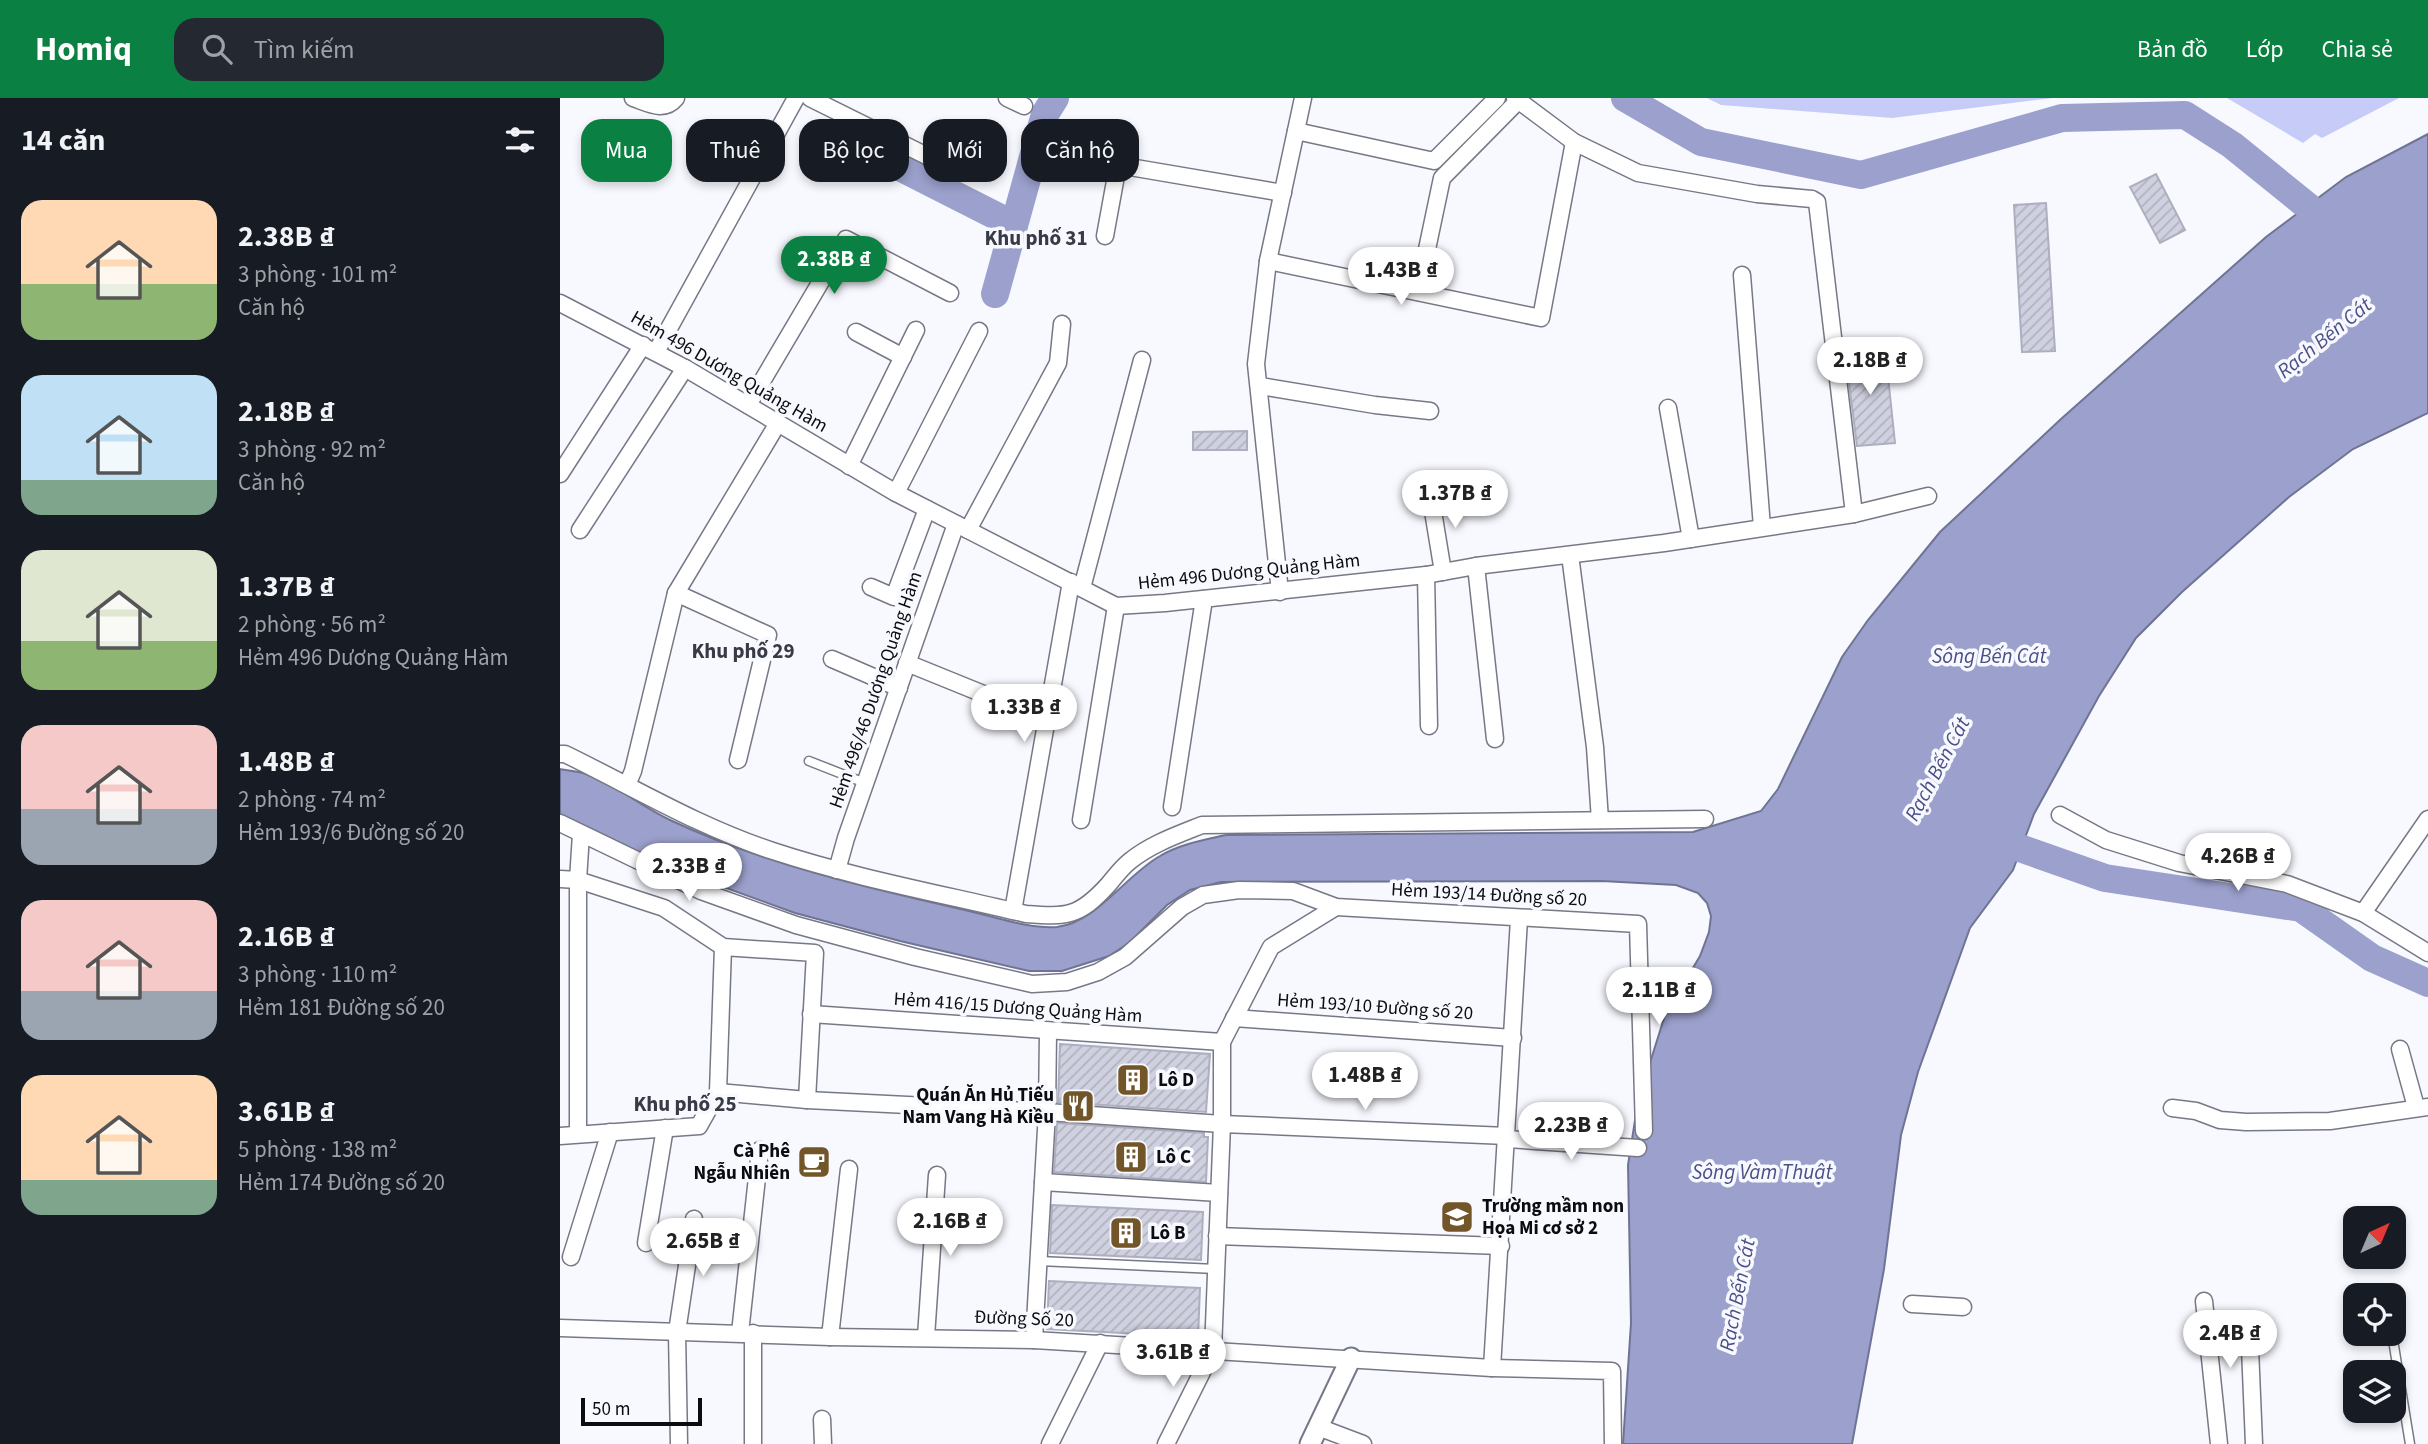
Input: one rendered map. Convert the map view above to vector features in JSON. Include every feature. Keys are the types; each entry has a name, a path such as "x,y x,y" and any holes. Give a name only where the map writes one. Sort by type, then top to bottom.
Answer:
{"street":[{"path":"633,98 658,107 672,103 676,98"},
{"path":"560,474 649,348 796,98"},
{"path":"810,98 923,154"},
{"path":"1007,98 1024,106"},
{"path":"1280,592 1256,364 1268,261 1303,98"},
{"path":"1434,161 1497,98"},
{"path":"1418,292 1442,178 1517,99 1574,142 1638,173 1757,194 1812,199 1817,202 1819,208 1854,514"},
{"path":"1296,131 1434,161"},
{"path":"1268,261 1541,318 1574,142"},
{"path":"1434,161 1442,178"},
{"path":"1105,236 1118,165 1283,192"},
{"path":"748,405 846,239 950,293"},
{"path":"1742,275 1762,527"},
{"name":"Hẻm 496 Dương Quảng Hàm","path":"560,303 685,368 896,493 1116,606 1280,592 1426,575 1854,514 1928,496"},
{"name":"Hẻm 496/46 Dương Quảng Hàm","path":"837,870 908,663 962,527 1058,363 1062,324"},
{"path":"849,466 916,330"},
{"path":"896,493 979,331"},
{"path":"856,332 903,357"},
{"path":"1013,911 1076,585 1142,360"},
{"path":"580,530 685,368"},
{"path":"1260,386 1430,411"},
{"path":"1668,408 1691,539"},
{"path":"627,785 633,771 676,593 778,424"},
{"path":"1430,493 1443,572"},
{"path":"871,586 894,597 927,509"},
{"path":"1570,555 1595,747 1600,820"},
{"path":"1476,566 1495,738"},
{"path":"1426,575 1429,726"},
{"path":"676,593 768,635 738,760"},
{"path":"1172,807 1204,599"},
{"path":"1081,820 1116,606"},
{"path":"832,659 899,688"},
{"path":"908,663 1007,704"},
{"path":"560,754 565,754 698,821 771,850 837,870 1013,911 1057,916 1080,911 1096,898 1129,862 1160,842 1202,825 1705,819"},
{"path":"2060,816 2106,840 2179,863 2287,884 2363,913 2428,953"},
{"path":"2363,913 2428,819"},
{"name":"Hẻm 193/14 Đường số 20","path":"560,822 701,891 796,925 927,960 1032,984 1067,982 1098,972 1125,957 1182,907 1203,895 1239,890 1293,891 1336,907 1638,924 1644,1130"},
{"path":"578,1134 578,880 581,834"},
{"path":"560,879 578,880 664,908 723,947 815,953 807,1100"},
{"path":"1166,1444 1213,1350 1222,1124 1222,1042 1271,947 1336,907"},
{"path":"1492,1368 1519,919"},
{"path":"560,1136 699,1126 718,1093 723,947"},
{"name":"Hẻm 416/15 Dương Quảng Hàm","path":"811,1014 1222,1042"},
{"name":"Hẻm 193/10 Đường số 20","path":"1234,1018 1513,1038"},
{"path":"1034,1340 1048,1032"},
{"path":"2172,1108 2196,1111 2220,1120 2246,1122 2330,1121 2422,1107 2400,1049"},
{"path":"718,1093 1222,1124 1507,1138 1638,1148"},
{"path":"646,1244 665,1128"},
{"path":"571,1257 610,1132"},
{"path":"753,1444 746,1333 760,1150"},
{"path":"830,1336 849,1169"},
{"path":"926,1337 937,1175"},
{"path":"1043,1182 1219,1193"},
{"path":"679,1444 677,1332 694,1219"},
{"path":"1217,1236 1501,1246"},
{"path":"2204,1301 2219,1444"},
{"path":"1912,1304 1963,1307"},
{"name":"Đường Số 20","path":"560,1328 1034,1340 1492,1368 1612,1371 1613,1444"},
{"path":"1050,1444 1100,1343"},
{"path":"2250,1349 2254,1444"},
{"path":"1351,1358 1314,1435 1363,1444"},
{"path":"822,1419 823,1444"}],"lane":[{"path":"810,761 866,783"},
{"path":"1039,1261 1216,1269"},
{"path":"2394,1346 2410,1444"}],"shaded area":[{"path":"1707,98 2053,98 1892,118 1721,105"},
{"path":"2227,98 2399,98 2322,138 2315,134 2303,143"}],"water":[{"path":"2428,134 2428,413 2353,449 2289,497 2182,592 2136,638 2099,696 2034,814 2013,870 1970,928 1918,1072 1901,1135 1884,1269 1852,1444 1623,1444 1631,1323 1628,1165 1638,1101 1665,1015 1700,956 1709,932 1711,916 1707,903 1698,893 1676,885 1602,881 1221,882 1190,890 1167,905 1129,943 1109,956 1062,971 1029,971 795,913 674,869 560,814 560,769 580,772 597,778 670,820 742,850 892,893 1013,922 1057,927 1085,917 1147,864 1168,852 1226,835 1693,832 1761,811 1778,789 1842,657 1868,620 1940,532 2061,419 2266,237 2346,177"}],"building":[{"path":"2156,174 2185,230 2160,243 2130,187"},
{"path":"2046,203 2055,351 2022,352 2014,205"},
{"path":"1885,348 1895,443 1857,446 1845,352"},
{"path":"1247,431 1247,450 1193,450 1193,432"},
{"name":"Lô D","path":"1060,1044 1210,1054 1206,1112 1058,1102"},
{"name":"Lô C","path":"1057,1123 1204,1133 1204,1137 1208,1137 1206,1182 1054,1172"},
{"name":"Lô B","path":"1052,1205 1203,1212 1201,1260 1050,1253"},
{"path":"1049,1281 1200,1288 1198,1337 1047,1329"}],"waterway":[{"path":"995,294 1045,114 1055,98"},
{"path":"1625,98 1701,142 1861,175 2062,118 2185,115 2232,145 2337,230"},
{"path":"909,172 1014,225"},
{"path":"1984,838 2105,878 2301,908 2372,958 2428,983"}],"place":[{"name":"Lô D","path":"1133,1080"},
{"name":"Quán Ăn Hủ Tiếu Nam Vang Hà Kiều","path":"1078,1106"},
{"name":"Lô C","path":"1131,1157"},
{"name":"Cà Phê Ngẫu Nhiên","path":"814,1162"},
{"name":"Trường mầm non Họa Mi cơ sở 2","path":"1457,1217"},
{"name":"Lô B","path":"1126,1233"}],"district":[{"name":"Khu phố 31","path":"1036,238"},
{"name":"Khu phố 29","path":"743,651"},
{"name":"Khu phố 25","path":"685,1104"}],"water label":[{"name":"Rạch Bến Cát","path":"2324,338"},
{"name":"Sông Bến Cát","path":"1989,656"},
{"name":"Rạch Bến Cát","path":"1937,769"},
{"name":"Sông Vàm Thuật","path":"1762,1172"},
{"name":"Rạch Bến Cát","path":"1737,1295"}]}
